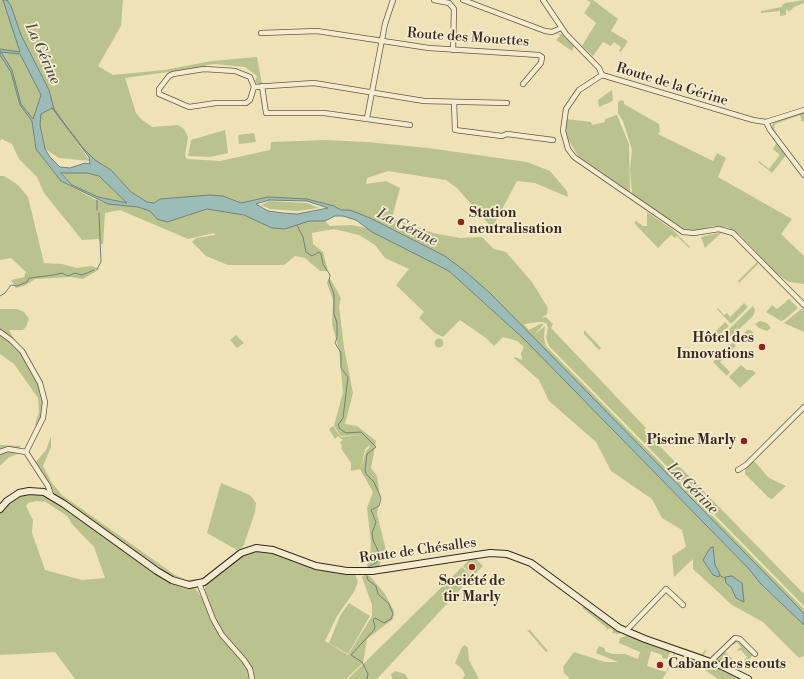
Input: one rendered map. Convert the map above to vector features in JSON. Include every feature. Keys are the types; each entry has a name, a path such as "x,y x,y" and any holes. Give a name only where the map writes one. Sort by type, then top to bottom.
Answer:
{"street":[{"path":"367,118 382,41 393,0"},
{"path":"434,0 449,3 454,9 453,50"},
{"path":"463,0 545,31 552,32 561,28"},
{"name":"Route de la Gérine","path":"543,0 561,28 599,68 602,74 746,119 766,122 804,110"},
{"name":"Route des Mouettes","path":"261,33 317,32 453,50 539,55 542,57 541,63 523,84"},
{"path":"204,69 244,73 252,80 254,86 250,100 246,103 216,103 196,107 184,106 158,92 169,76 204,69"},
{"path":"602,74 579,90 566,108 563,131 568,149 574,157 683,232 694,234 719,229 733,233 804,305"},
{"path":"254,86 314,84 424,101 507,103"},
{"path":"262,86 266,113 324,114 367,118 410,125"},
{"path":"454,102 455,130 502,136 507,134 553,140"},
{"path":"766,122 770,130 804,175"},
{"path":"0,332 22,351 40,383 45,402 43,418 26,452"},
{"path":"738,470 804,407"},
{"path":"0,452 8,449 26,452 48,486 50,495"},
{"path":"0,509 7,500 19,492 36,491 50,495 172,580 189,585 199,583 204,599 222,635 244,660 250,669 252,679"},
{"name":"Route de Chésalles","path":"199,583 213,576 241,553 256,548 273,550 316,566 363,572 490,553 507,554 531,563 602,616 626,631 710,662 748,679"},
{"path":"626,631 666,589 683,605"},
{"path":"710,662 735,638 740,639 755,654"}],"green space":[{"path":"0,0 3,0 5,4 20,53 0,49"},
{"path":"7,0 123,0 121,26 98,66 113,75 164,70 212,61 257,57 262,84 255,82 257,76 245,67 214,64 206,65 206,68 170,74 168,72 125,78 136,113 141,119 152,127 178,125 184,129 188,137 185,156 187,159 220,161 270,150 271,142 325,140 367,142 428,148 527,162 550,171 567,191 568,197 535,183 517,181 492,228 457,188 446,180 388,171 367,178 366,184 386,181 400,188 392,218 433,233 460,238 482,237 494,249 506,252 532,282 548,308 547,314 542,318 546,317 553,324 551,328 646,428 644,430 804,594 804,606 549,346 546,338 548,327 546,323 540,322 524,324 529,330 540,324 544,324 534,335 545,326 544,338 546,346 804,609 804,614 491,294 466,272 428,247 350,210 341,210 334,206 307,199 268,197 241,203 223,196 160,199 154,203 147,202 131,192 111,170 95,160 83,148 55,111 90,161 59,158 45,149 40,125 41,114 52,108 49,90 21,35"},
{"path":"587,0 593,0 618,19 611,31 628,41 621,52 619,51 621,47 614,42 611,46 603,42 593,56 582,46 596,23 584,13 591,3"},
{"path":"804,0 804,3 794,7 790,11 786,10 786,15 780,16 780,11 761,13 761,11 782,7 782,5 786,3"},
{"path":"558,33 562,34 574,46 572,51 556,40 560,36"},
{"path":"1,51 20,54 41,95 33,119 21,104 12,70"},
{"path":"0,55 11,72 20,105 32,121 36,149 61,181 94,199 108,204 138,207 150,211 157,219 167,222 206,209 244,215 272,228 285,229 309,221 325,221 330,226 352,225 366,228 449,271 524,339 749,569 760,583 804,625 804,656 799,658 763,622 732,605 693,569 693,559 674,577 672,556 686,547 682,530 662,518 652,499 611,471 596,442 549,401 539,380 514,358 515,357 522,360 521,353 524,347 517,341 503,337 494,346 486,338 460,320 443,337 435,333 419,318 424,312 396,285 409,269 385,258 375,245 359,235 334,229 312,233 313,244 323,252 328,271 320,271 305,258 295,256 284,265 228,265 206,256 192,242 196,238 215,235 214,233 188,239 120,210 105,213 103,244 101,244 99,239 82,240 44,193 37,177 19,159 12,144 2,139 0,141"},
{"path":"612,90 613,101 599,107 598,100"},
{"path":"621,100 624,101 624,104 659,124 660,132 658,134 713,161 717,153 726,158 718,177 792,219 781,234 804,256 804,284 789,282 777,274 740,235 727,227 713,226 695,231 684,229 632,194 630,169 632,150 623,121 618,113 618,102"},
{"path":"804,112 804,121 802,122 800,115 775,124 774,129 777,134 776,135 771,127 774,122"},
{"path":"617,115 629,144 630,192 578,156 568,139 566,130 566,119 591,122 592,125 605,122 605,119"},
{"path":"225,130 228,153 210,157 188,156 191,140"},
{"path":"254,133 256,142 239,144 238,135"},
{"path":"777,142 786,155 772,173 758,162 759,161 769,169 780,155 773,149"},
{"path":"61,172 87,173 99,176 128,203 98,197 72,185"},
{"path":"0,176 4,176 18,185 28,197 44,263 62,264 77,268 91,266 100,269 83,279 70,277 35,279 26,285 16,288 11,280 24,277 26,272 11,258 0,260"},
{"path":"269,201 307,203 319,208 297,211 270,209 261,205"},
{"path":"647,212 673,230 690,247 689,248 677,236 675,238 671,235 658,248 634,223 636,221 643,226 647,226"},
{"path":"722,232 705,248 701,237"},
{"path":"757,262 758,264 739,283 738,281"},
{"path":"328,279 331,280 341,298 339,306 344,347 353,393 345,424 357,426 376,441 371,468 377,476 380,497 377,514 386,550 379,566 373,568 366,569 370,557 371,542 367,508 373,492 360,469 351,471 351,463 341,448 342,446 340,442 343,440 338,436 335,439 329,429 333,426 341,437 361,435 341,436 334,426 343,392 339,350 332,324 333,300 327,283","holes":["361,435 370,447 366,451 361,469 365,449 369,446"]},
{"path":"789,299 798,308 784,320 781,321 766,312 772,305 777,309"},
{"path":"744,303 748,307 731,324 717,309 718,308 724,315 727,313 730,317"},
{"path":"753,306 755,310 753,316 733,335 724,339 723,335"},
{"path":"804,308 804,332 784,323 800,310"},
{"path":"0,309 17,309 24,312 29,319 23,330 9,330 38,382 43,401 42,418 37,426 35,425 39,412 38,398 14,364 0,354"},
{"path":"760,321 767,323 771,328 767,331 759,328 755,324"},
{"path":"725,322 729,326 718,335 715,332"},
{"path":"584,330 601,348 599,350 584,334"},
{"path":"747,330 751,330 753,331 753,339 747,340 744,337 744,333"},
{"path":"236,335 244,343 237,348 230,340"},
{"path":"439,338 444,343 439,348 434,343"},
{"path":"733,342 736,346 720,362 730,372 727,376 713,362"},
{"path":"741,365 747,370 752,370 756,373 740,388 729,377"},
{"path":"51,436 51,447 43,466 52,483 62,495 175,575 187,580 200,579 215,572 199,581 188,582 174,578 57,497 35,463 46,450"},
{"path":"0,445 21,446 17,454 8,458 0,466"},
{"path":"752,461 755,462 769,478 786,486 772,499 768,497 745,474 745,468"},
{"path":"221,483 250,495 256,503 255,512 243,547 237,550 207,533"},
{"path":"36,492 50,497 171,582 196,589 202,598 205,597 204,591 206,584 242,555 256,550 272,551 355,574 358,582 354,592 337,616 325,641 348,655 372,616 372,605 362,577 364,575 370,576 385,594 394,611 393,619 367,639 363,663 346,679 75,679 55,652 0,655 0,513 8,502 20,494","holes":["36,501 46,502 67,516 72,524 94,547 105,578 82,580 45,570 32,533 33,520 26,506 28,503"]},
{"path":"471,558 476,559 483,566 473,576 463,566"},
{"path":"462,567 472,577 377,679 348,679"},
{"path":"349,603 370,616 348,654 329,643 340,616"},
{"path":"584,606 620,631 620,634 612,633 613,630 609,628 606,631 607,628 582,608"},
{"path":"527,630 530,630 548,651 546,652"},
{"path":"628,635 669,650 670,653 667,659 662,658 662,655 651,651 647,666 666,672 674,652 703,662 703,666 699,671 701,663 675,654 667,672 662,679 570,679 564,673 563,667 574,652 605,662 618,662 596,653 599,646 604,648 606,652 613,654 625,654 638,659 640,652 619,643 620,638"},
{"path":"657,639 702,654 705,650 710,652 706,651 703,657 656,640"},
{"path":"735,640 753,655 738,671 717,662 717,659 726,648 725,652 737,663 741,659 743,661 747,657 741,650 737,650 741,647 737,642 733,645 730,644"},
{"path":"465,645 468,648 469,660 479,679 462,679 465,675 462,669 455,663 462,647"},
{"path":"714,666 743,679 718,679 705,670"},
{"path":"395,671 405,674 408,679 392,679 391,674"}],"water":[{"path":"3,0 7,0 11,6 21,35 49,90 54,109 83,148 95,160 111,170 131,192 147,202 154,203 160,199 210,195 223,196 241,203 268,197 307,199 334,206 341,210 350,210 370,218 445,256 491,294 795,604 804,614 804,625 760,583 749,569 524,339 449,271 372,232 356,220 343,216 335,216 325,221 309,221 285,229 272,228 244,215 207,209 167,222 157,219 150,211 138,207 108,204 61,181 36,149 32,121 20,105 11,72 0,55 0,49 20,52","holes":["1,52 20,54 41,95 33,119 21,104 12,70","52,108 89,157 90,164 85,163 70,168 60,167 50,157 45,149 40,125 41,114","61,173 87,173 99,176 127,203 98,197 72,185","269,200 307,201 328,208 297,214 268,211 256,204"]},
{"path":"713,547 715,565 720,574 719,577 713,575 703,560 710,548"},
{"path":"732,576 742,583 744,602 736,598 731,587 726,583 725,577"}],"waterway":[{"path":"97,200 97,210"},
{"path":"97,269 101,262 99,213"},
{"path":"297,225 303,237 306,252 312,256 319,252 321,254 323,264 330,275 329,281 334,294 334,314 337,323 337,338 335,343 341,353 341,368 348,377 343,418 338,425 340,429 346,433 361,432 376,447 367,454 365,470 366,474 374,482 381,498 379,506 371,510 376,522 372,533 373,540 380,555 377,562 367,568"},
{"path":"0,296 5,293 11,285 17,286 27,282 29,278 62,273 68,276 75,273 82,275 94,270"},
{"path":"366,573 368,580 376,586 378,594 389,604 393,614 391,619 384,623 375,618 373,620 375,626 374,630 351,655 362,662 368,674 367,679"},
{"path":"719,575 726,579"}],"place":[{"name":"Station neutralisation","path":"461,222"},
{"name":"Hôtel des Innovations","path":"762,347"},
{"name":"Piscine Marly","path":"744,441"},
{"name":"Société de tir Marly","path":"472,567"},
{"name":"Cabane des scouts","path":"660,665"}],"water label":[{"name":"La Gérine","path":"42,54"},
{"name":"La Gérine","path":"407,228"},
{"name":"La Gérine","path":"692,489"}]}
